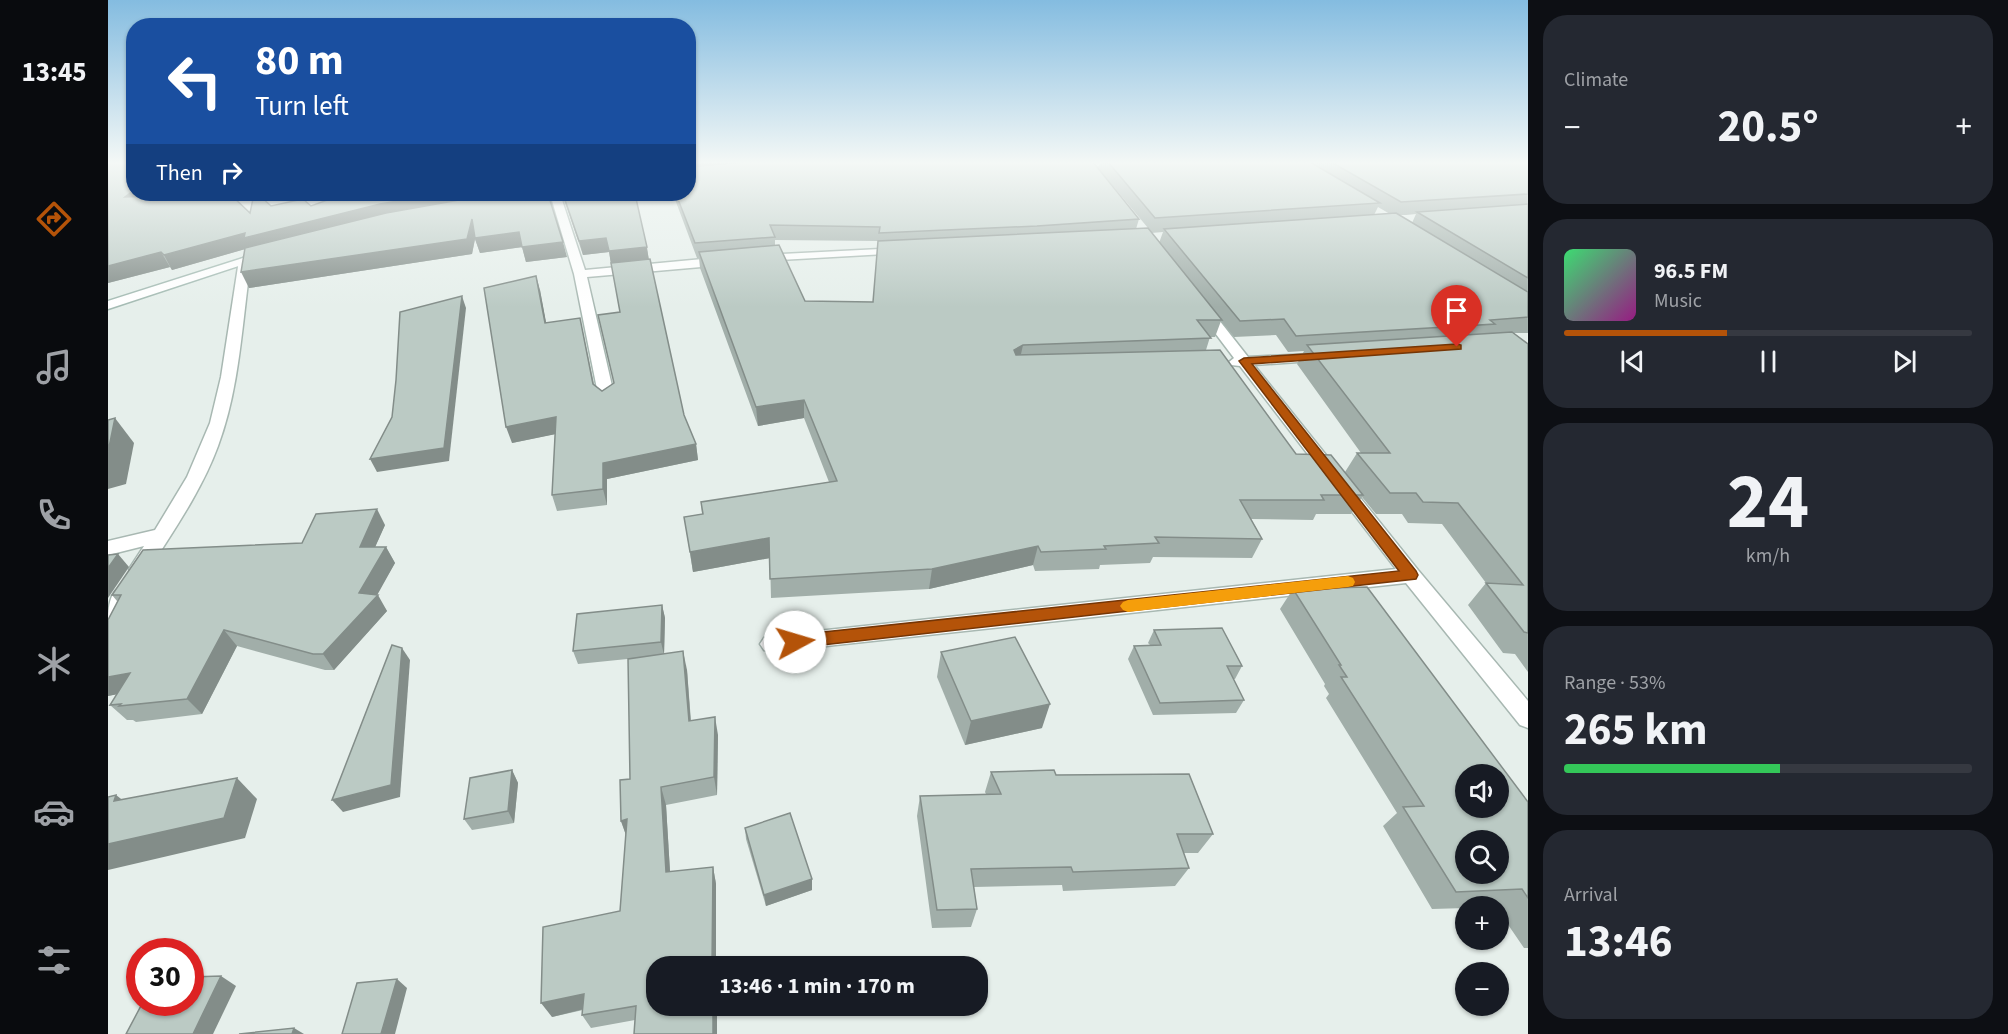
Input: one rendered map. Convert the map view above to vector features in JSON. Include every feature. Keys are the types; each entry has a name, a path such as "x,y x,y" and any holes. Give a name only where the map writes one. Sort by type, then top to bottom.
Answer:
{"street":[{"path":"560,210 580,274 607,399"},
{"path":"580,274 737,260 915,250"},
{"path":"108,305 278,251"},
{"path":"108,618 191,487 210,445 223,402 245,260"},
{"path":"1196,299 1411,575 1528,718"},
{"path":"1221,362 1339,355"},
{"path":"108,548 161,535"},
{"path":"771,644 1411,575"}],"building":[{"path":"108,210 247,210 250,213 251,210 355,210 244,238 245,233 164,255 161,252 108,266"},
{"path":"401,210 553,210 563,242 522,247 519,232 475,238 472,219 467,239 241,272 245,248"},
{"path":"569,210 639,210 647,247 609,251 606,238 579,241"},
{"path":"682,210 1132,210 1139,219 879,233 880,227 770,225 775,237 695,243"},
{"path":"1148,210 1271,210 1155,218"},
{"path":"1528,210 1528,278 1417,212"},
{"path":"1396,213 1528,292 1528,317 1490,320 1495,324 1296,336 1284,319 1240,321 1164,229"},
{"path":"1148,228 1222,320 1197,320 1211,338 1023,345 1014,350 1016,355 1220,350 1296,454 1331,455 1363,495 1321,495 1324,500 1240,500 1262,539 1155,537 1159,543 1104,546 1106,549 1041,552 1038,546 932,569 770,579 769,538 690,552 684,517 703,514 701,502 837,481 804,400 756,407 699,252 779,245 805,301 873,302 878,241"},
{"path":"650,259 684,415 696,444 603,463 603,489 552,495 556,417 506,427 484,288 536,276 545,323 580,318 593,384 602,391 614,383 598,315 620,312 611,263"},
{"path":"462,296 444,448 370,459 392,417 400,312"},
{"path":"1512,332 1528,344 1528,633 1524,632 1486,583 1523,585 1458,503 1423,502 1416,493 1390,493 1357,453 1390,453 1307,345"},
{"path":"115,418 108,452 108,420"},
{"path":"377,509 360,547 386,547 359,593 378,595 323,654 313,654 224,630 187,699 110,705 130,673 108,677 108,620 121,595 112,595 143,550 302,543 316,514"},
{"path":"118,554 108,568 108,555"},
{"path":"1367,587 1500,764 1455,764 1455,818 1509,818 1509,777 1528,802 1528,898 1522,889 1456,892 1403,807 1424,806 1341,677 1347,677 1339,665 1341,665 1293,589"},
{"path":"662,605 661,642 573,651 577,614"},
{"path":"1222,628 1242,666 1227,666 1244,700 1160,703 1134,646 1161,645 1154,630"},
{"path":"1015,637 1050,704 971,721 941,652"},
{"path":"392,645 402,648 391,785 332,800"},
{"path":"683,651 689,721 715,717 714,777 661,787 666,872 713,867 712,956 646,956 646,1016 713,1016 713,1034 634,1034 636,1006 582,1015 584,994 541,1003 543,927 620,911 627,819 621,821 620,780 630,779 628,659"},
{"path":"512,770 508,811 464,819 470,778"},
{"path":"1054,770 1056,775 1189,774 1213,834 1177,834 1189,868 1073,872 1071,867 971,869 977,909 937,910 920,796 1001,794 991,772"},
{"path":"237,778 224,818 108,844 108,797 116,795 114,801"},
{"path":"790,813 812,879 764,895 745,828"},
{"path":"221,976 204,1011 204,977"},
{"path":"397,979 381,1034 342,1034 357,983"},
{"path":"136,1016 202,1016 193,1034 126,1034"},
{"path":"294,1028 292,1034 239,1034"}],"slow traffic":[{"path":"1128,606 1348,582"}],"route":[{"path":"795,642 1411,575 1244,361 1457,347"}]}
